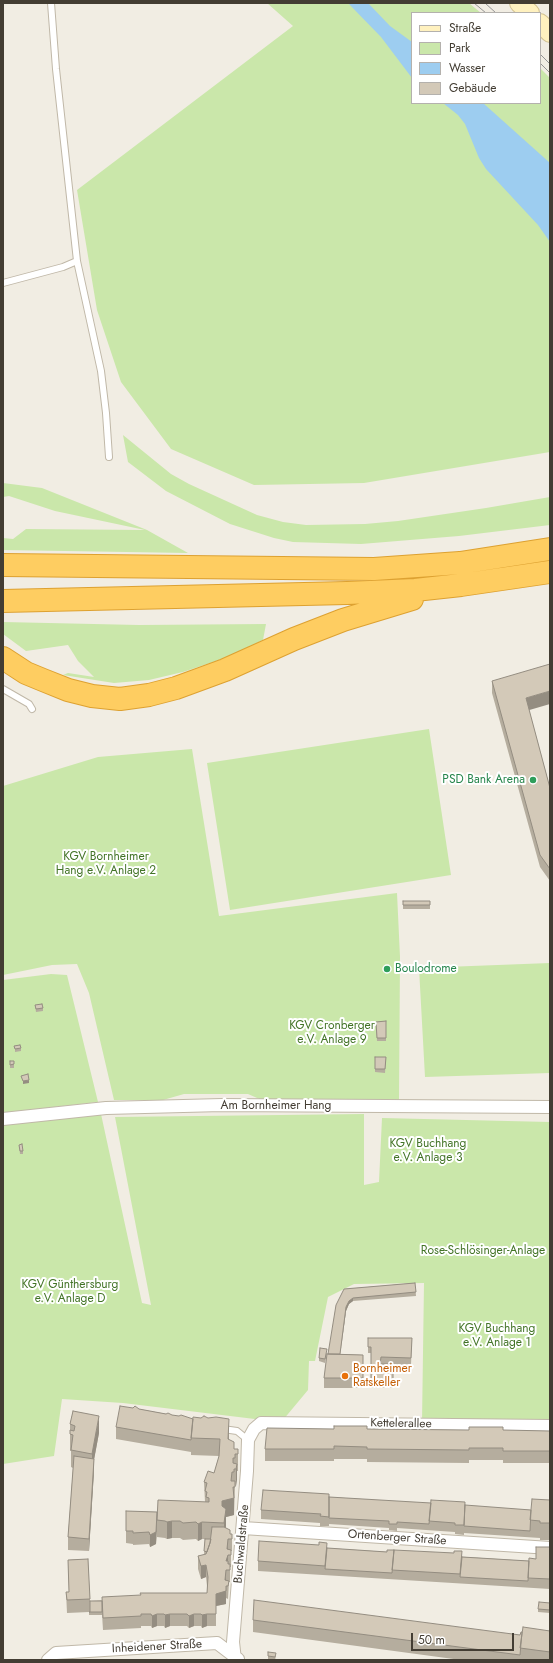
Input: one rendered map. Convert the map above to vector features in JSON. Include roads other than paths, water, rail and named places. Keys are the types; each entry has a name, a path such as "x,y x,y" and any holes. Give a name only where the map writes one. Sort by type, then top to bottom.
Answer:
{"highway":[{"path":"3,565 374,569 460,563 550,549"},
{"path":"3,601 415,590 461,586 550,572"},
{"path":"3,658 26,673 68,690 86,695 120,699 148,696 176,688 225,670 294,639 343,620 394,604 461,586"}],"main road":[{"path":"519,3 529,12"},
{"path":"541,24 550,33"}],"street":[{"name":"Am Bornheimer Hang","path":"3,1118 106,1108 214,1105 550,1107"},
{"name":"Kettelerallee","path":"251,1434 261,1423 550,1426"},
{"name":"Buchwaldstraße","path":"237,1659 233,1642 251,1434"},
{"name":"Ortenberger Straße","path":"243,1528 550,1548"},
{"name":"Inheidener Straße","path":"48,1660 56,1653 61,1652 216,1643 237,1659"}],"lane":[{"path":"51,3 56,69 77,261 101,371 109,457"},
{"path":"3,283 63,267 77,261"},
{"path":"3,689 28,704 32,709"},
{"path":"213,1427 251,1434"}],"water":[{"path":"348,3 368,3 390,26 411,41 411,77 381,37"},
{"path":"444,104 484,104 550,163 550,242 538,225 486,169 479,158 465,124 458,115"}],"tram line":[{"path":"474,3 485,12"},
{"path":"485,3 495,12"},
{"path":"541,55 550,64"},
{"path":"541,64 550,73"}],"place":[{"name":"PSD Bank Arena","path":"533,780"},
{"name":"Boulodrome","path":"387,969"},
{"name":"Bornheimer Ratskeller","path":"345,1376"}],"park label":[{"name":"KGV Bornheimer Hang e.V. Anlage 2","path":"106,864"},
{"name":"KGV Cronberger e.V. Anlage 9","path":"332,1033"},
{"name":"KGV Buchhang e.V. Anlage 3","path":"428,1151"},
{"name":"Rose-Schlösinger-Anlage","path":"483,1251"},
{"name":"KGV Günthersburg e.V. Anlage D","path":"70,1292"},
{"name":"KGV Buchhang e.V. Anlage 1","path":"497,1336"}]}
